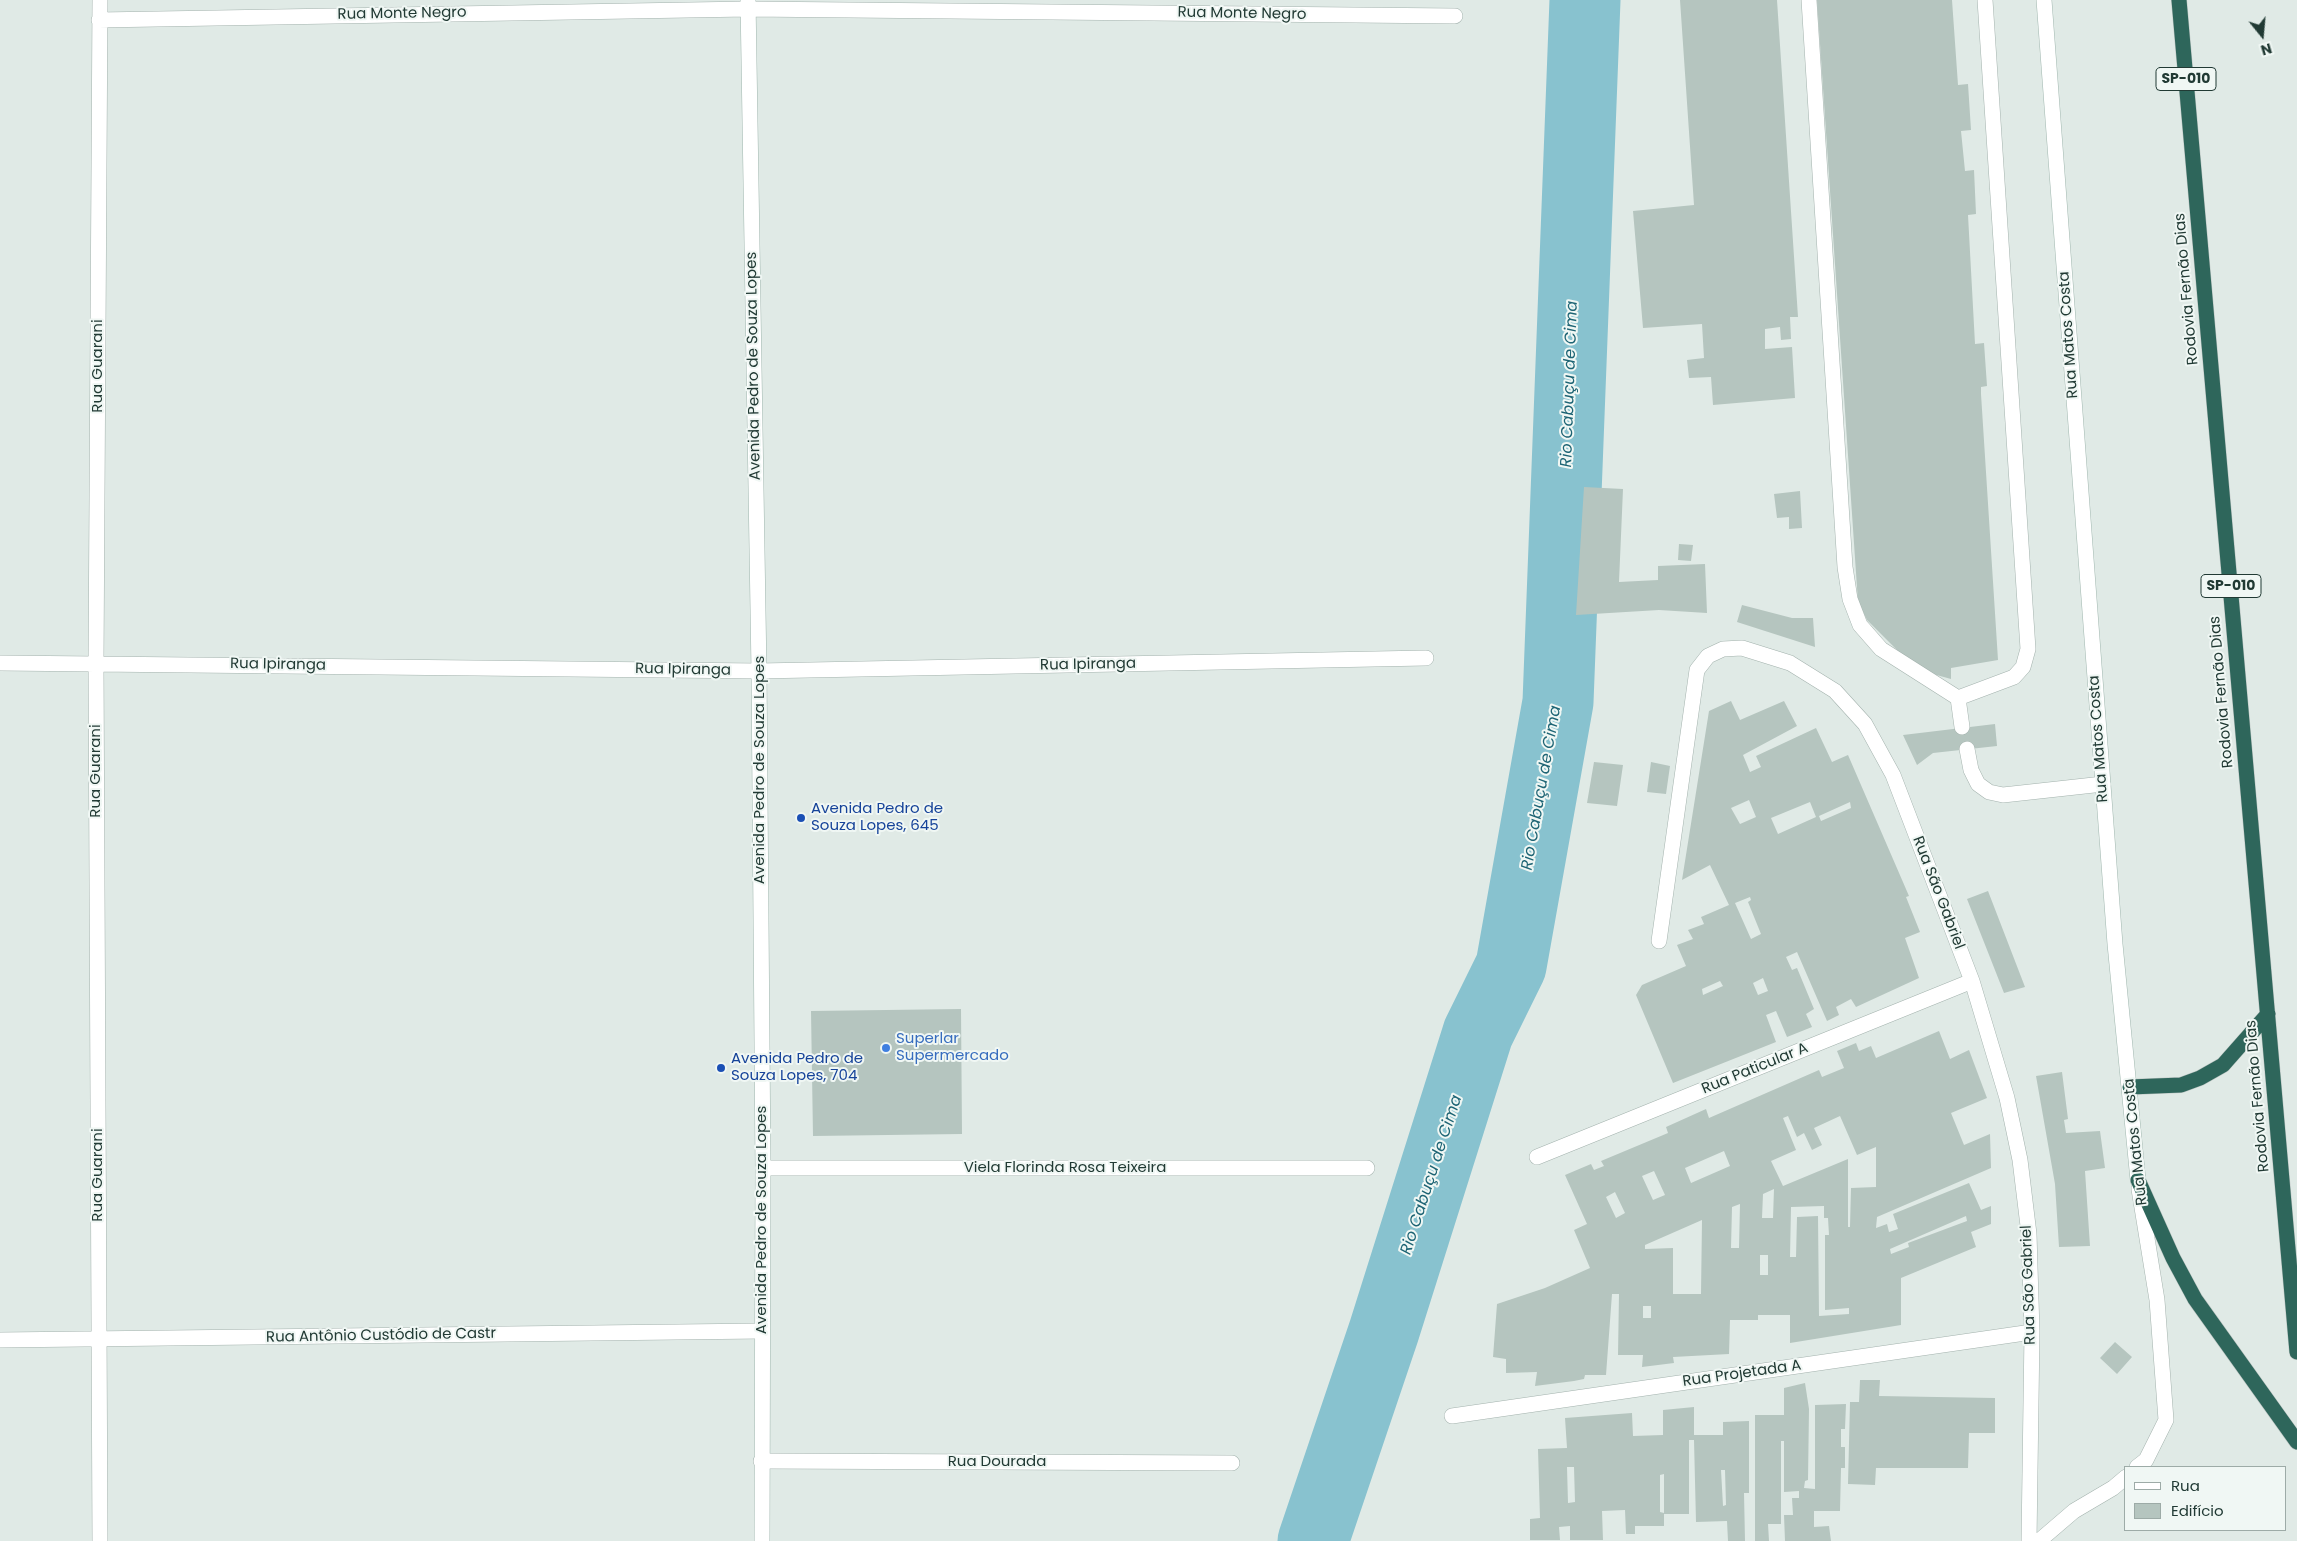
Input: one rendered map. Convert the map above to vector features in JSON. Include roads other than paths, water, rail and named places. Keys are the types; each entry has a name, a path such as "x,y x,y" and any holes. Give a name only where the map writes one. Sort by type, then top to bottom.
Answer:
{"highway":[{"name":"Rodovia Fernão Dias","path":"2179,0 2297,1352"},
{"path":"2130,1087 2181,1085 2200,1078 2222,1065 2268,1014"},
{"path":"2138,1180 2173,1258 2195,1299 2297,1442"}],"street":[{"name":"Rua Guarani","path":"100,0 96,663 100,1541"},
{"path":"1809,0 1845,567 1850,599 1860,625 1881,650 1958,698"},
{"path":"1958,698 2014,677 2023,666 2028,649 1986,0"},
{"name":"Rua Matos Costa","path":"2044,0 2115,944 2138,1180 2157,1300 2166,1420 2146,1460 2138,1466"},
{"name":"Rua Monte Negro","path":"100,20 748,4 1455,16"},
{"name":"Avenida Pedro de Souza Lopes","path":"748,4 759,671 763,1168 762,1541"},
{"name":"Rua São Gabriel","path":"1659,941 1697,670 1708,656 1723,649 1742,648 1790,663 1835,691 1866,724 1893,775 1972,981 2007,1098 2020,1160 2029,1234 2032,1332 2029,1541"},
{"name":"Rua Ipiranga","path":"0,663 759,671 1426,658"},
{"path":"1958,698 1962,727"},
{"path":"1967,750 1971,770 1978,784 1990,792 2002,795 2103,784"},
{"name":"Rua Paticular A","path":"1538,1157 1972,981"},
{"name":"Viela Florinda Rosa Teixeira","path":"763,1168 1367,1168"},
{"name":"Rua Antônio Custódio de Castr","path":"0,1340 762,1331"},
{"name":"Rua Projetada A","path":"1452,1416 2032,1332"},
{"name":"Rua Dourada","path":"761,1460 1232,1464"},
{"path":"2039,1541 2074,1511 2124,1479"}],"waterway":[{"name":"Rio Cabuçu de Cima","path":"1313,1541 1384,1331 1478,1033 1511,966 1558,702 1585,0"}],"place":[{"name":"Avenida Pedro de Souza Lopes, 645","path":"801,818"},
{"name":"Superlar Supermercado","path":"886,1048"},
{"name":"Avenida Pedro de Souza Lopes, 704","path":"721,1068"}]}
